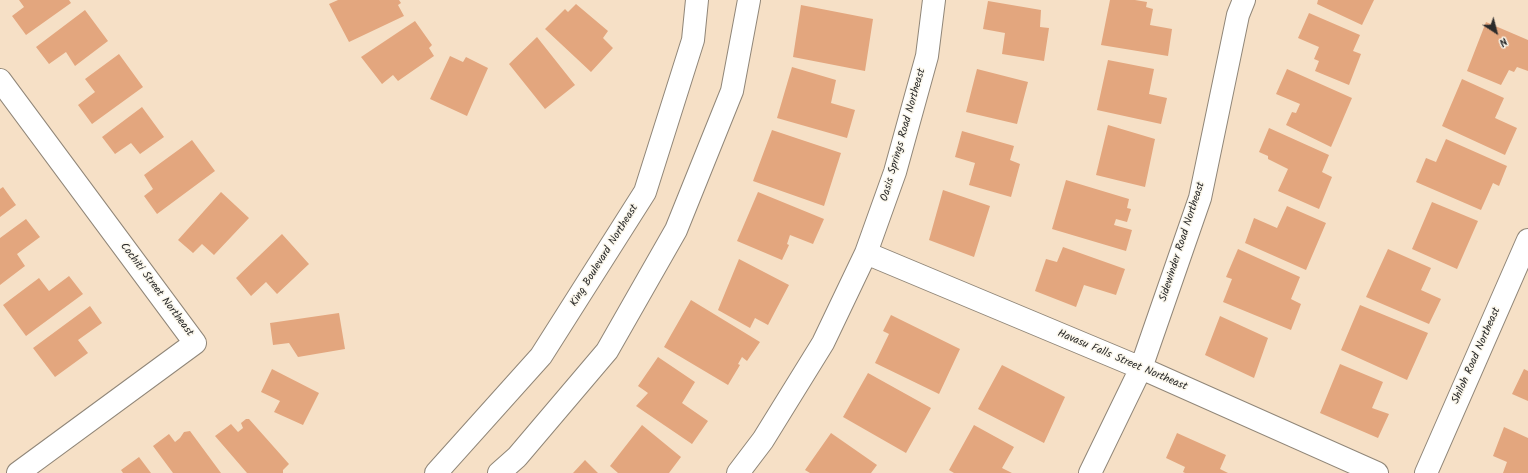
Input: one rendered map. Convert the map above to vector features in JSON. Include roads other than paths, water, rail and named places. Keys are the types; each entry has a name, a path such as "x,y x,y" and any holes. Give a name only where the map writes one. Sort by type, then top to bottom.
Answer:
{"street":[{"name":"King Boulevard Northeast","path":"436,473 541,356 645,192 693,40 697,0"},
{"path":"499,473 516,457 607,351 676,230 732,91 749,0"},
{"name":"Oasis Springs Road Northeast","path":"738,473 763,440 823,343 866,253 895,172 925,64 934,0"},
{"name":"Sidewinder Road Northeast","path":"1090,473 1141,368 1200,198 1238,15 1244,0"},
{"name":"Cochiti Street Northeast","path":"0,80 195,343 18,473"},
{"name":"Shiloh Road Northeast","path":"1426,473 1528,240"},
{"name":"Havasu Falls Street Northeast","path":"866,253 1141,368 1377,473"}]}
